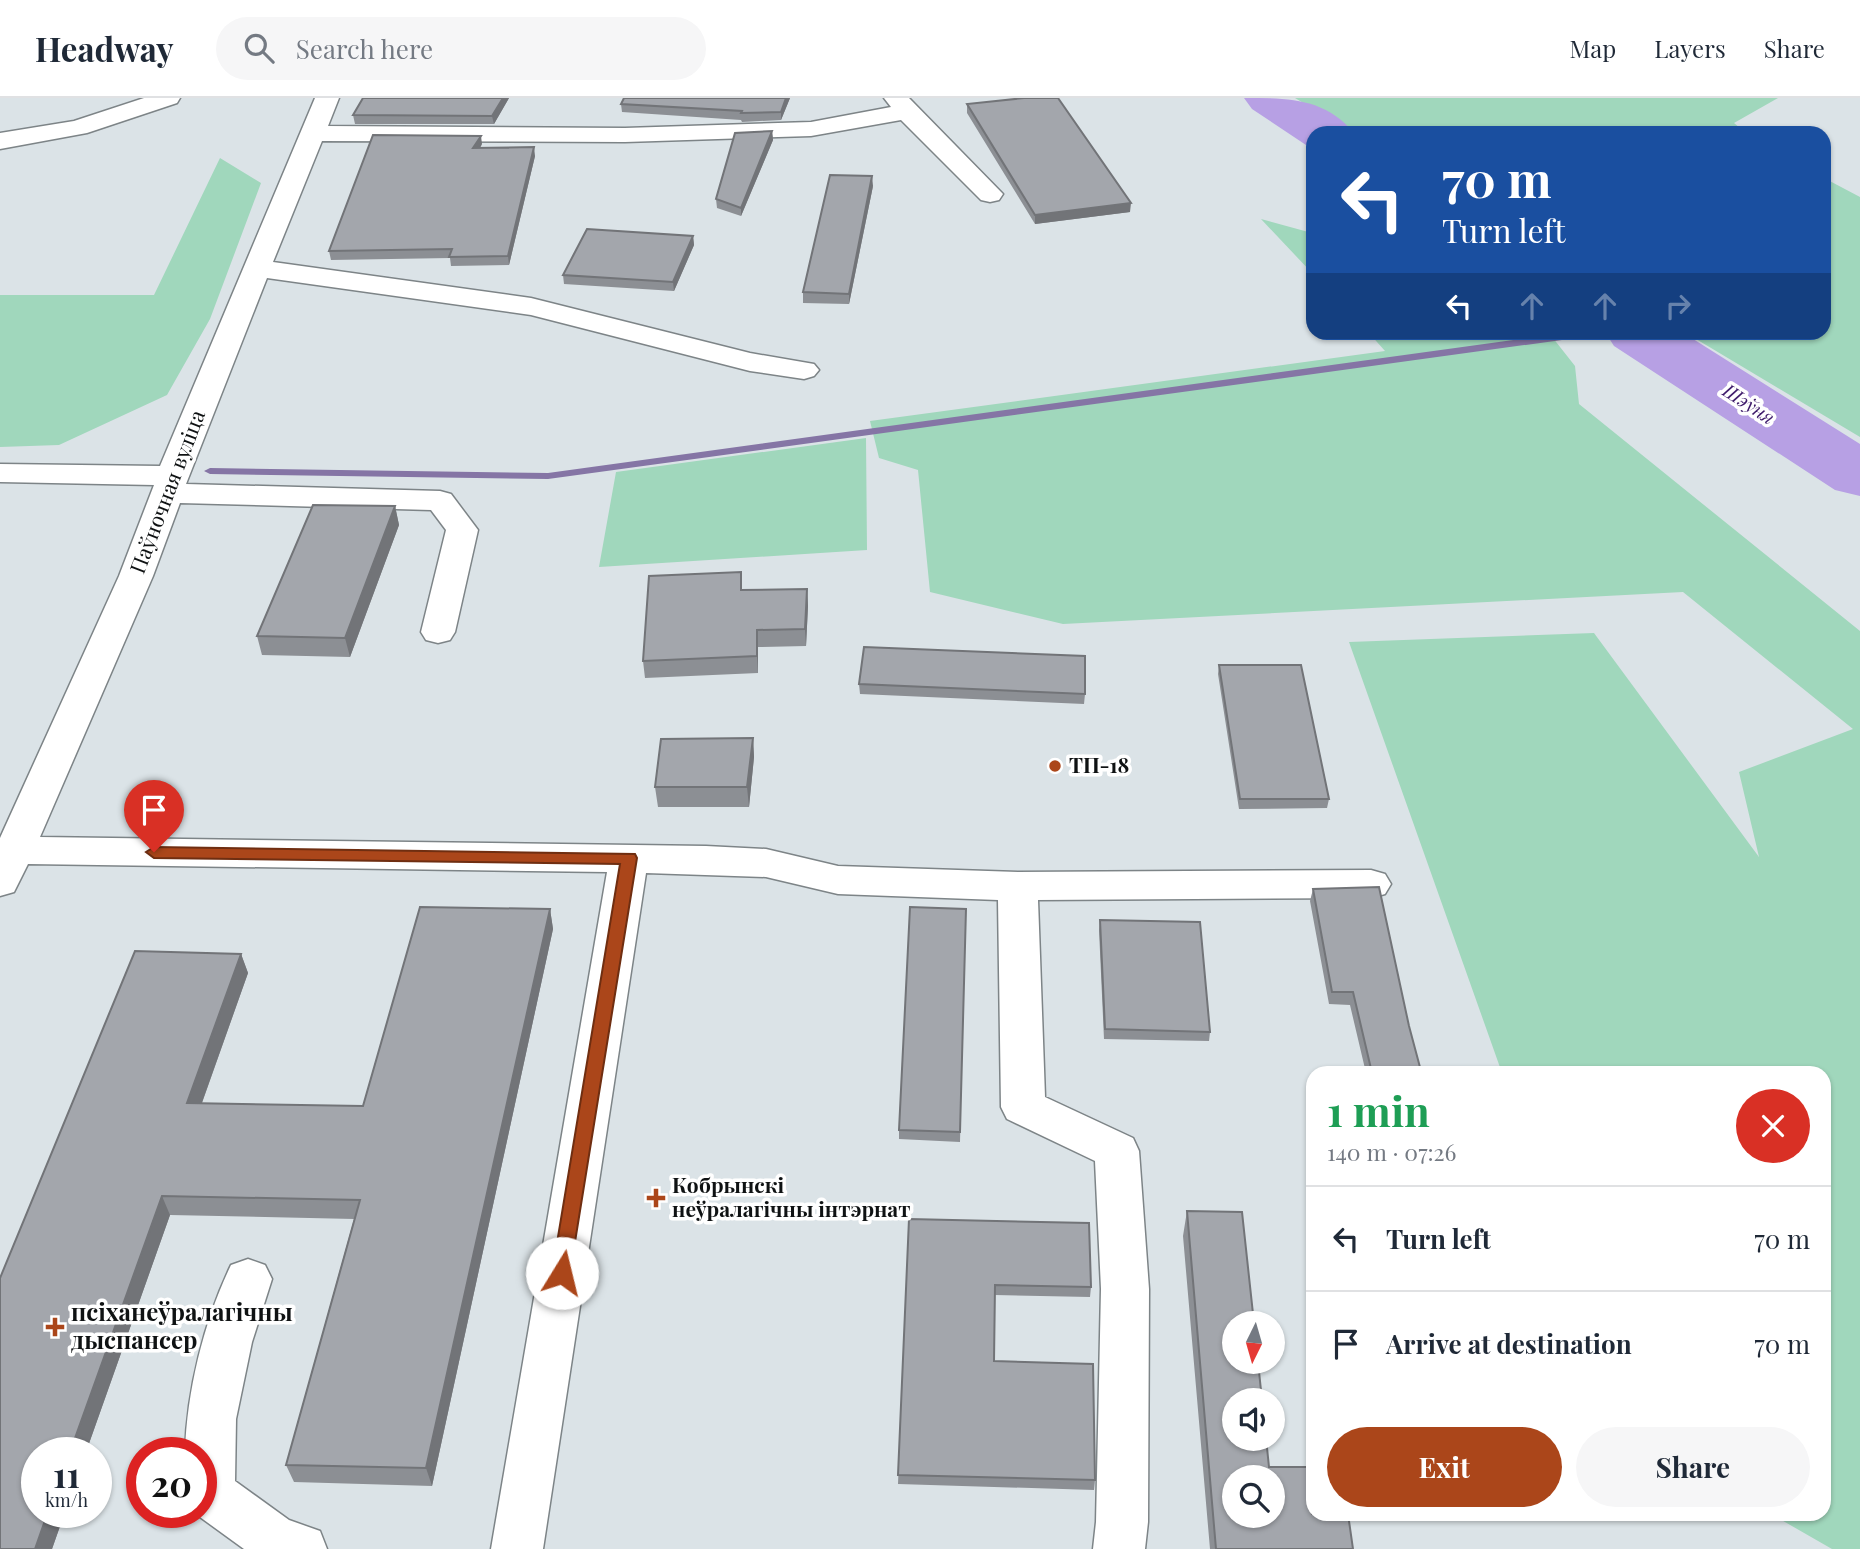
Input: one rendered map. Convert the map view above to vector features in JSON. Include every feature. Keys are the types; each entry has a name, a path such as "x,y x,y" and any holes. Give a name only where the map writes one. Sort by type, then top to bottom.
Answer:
{"street":[{"path":"0,141 78,128 168,98"},
{"name":"Паўночная вуліца","path":"7,866 136,576 170,484 327,98"},
{"path":"313,133 625,135 798,130 901,105 990,194"},
{"path":"257,268 531,307 750,362 804,370"},
{"path":"0,473 440,501 463,530 438,632"},
{"path":"7,866 629,858 766,863 838,880 1018,886 1371,884"},
{"path":"517,1549 629,858"},
{"path":"1018,886 1023,1107 1117,1151 1125,1289 1122,1522 1119,1549"},
{"path":"247,1279 228,1342 211,1419 209,1493 272,1538 302,1549"}],"green space":[{"path":"1295,98 1778,98 1734,123 1738,126 1341,126"},
{"path":"220,158 261,183 210,319 167,395 59,445 0,447 0,295 154,295"},
{"path":"1831,182 1860,197 1860,437 1698,340 1831,340"},
{"path":"1261,219 1306,231 1306,267"},
{"path":"1375,340 1555,340 1575,366 1579,404 1860,631 1860,1549 1832,1549 1783,1521 1831,1521 1831,1066 1500,1066 1349,642 1594,633 1759,857 1739,772 1853,729 1683,592 1063,624 930,592 918,470 879,458 870,421 1385,351"},
{"path":"866,438 867,550 599,567 616,472"}],"building":[{"path":"363,98 503,98 492,116 353,115"},
{"path":"624,98 786,98 781,112 741,113 742,111 621,104"},
{"path":"1024,98 1058,98 1131,203 1035,215 967,104"},
{"path":"772,131 741,208 716,199 735,133"},
{"path":"373,135 481,136 473,148 534,147 508,256 449,257 452,249 329,251"},
{"path":"830,175 872,176 849,294 803,292"},
{"path":"587,229 693,236 673,282 563,275"},
{"path":"313,505 395,506 345,638 257,636"},
{"path":"741,572 741,590 807,589 805,629 757,630 757,656 643,661 649,576"},
{"path":"864,647 1085,656 1085,694 859,684"},
{"path":"1219,665 1301,665 1329,799 1240,799"},
{"path":"753,738 747,787 655,787 661,739"},
{"path":"1379,887 1420,1066 1370,1066 1353,992 1332,992 1313,889"},
{"path":"420,907 550,909 426,1468 286,1465 360,1200 162,1196 75,1437 21,1437 21,1528 42,1528 35,1549 0,1549 0,1278 135,951 241,954 187,1103 363,1106"},
{"path":"910,907 966,909 960,1132 899,1130"},
{"path":"1100,920 1200,922 1210,1032 1105,1029"},
{"path":"1187,1211 1242,1212 1253,1311 1222,1311 1222,1374 1259,1374 1261,1388 1222,1388 1222,1451 1267,1451 1269,1465 1222,1465 1222,1528 1285,1528 1285,1467 1306,1467 1306,1521 1349,1521 1353,1549 1216,1549"},
{"path":"909,1219 1089,1223 1091,1287 995,1285 994,1361 1093,1364 1095,1480 898,1475"}],"waterway":[{"name":"Шэўня","path":"1271,98 1315,126"},
{"path":"210,471 548,476 1540,340"},
{"name":"Шэўня","path":"1649,340 1860,475"}],"place":[{"name":"ТП-18","path":"1055,766"},
{"name":"Кобрынскі неўралагічны інтэрнат","path":"656,1198"},
{"name":"псіханеўралагічны дыспансер","path":"55,1327"}],"route":[{"path":"154,852 629,858 562,1273"}]}
